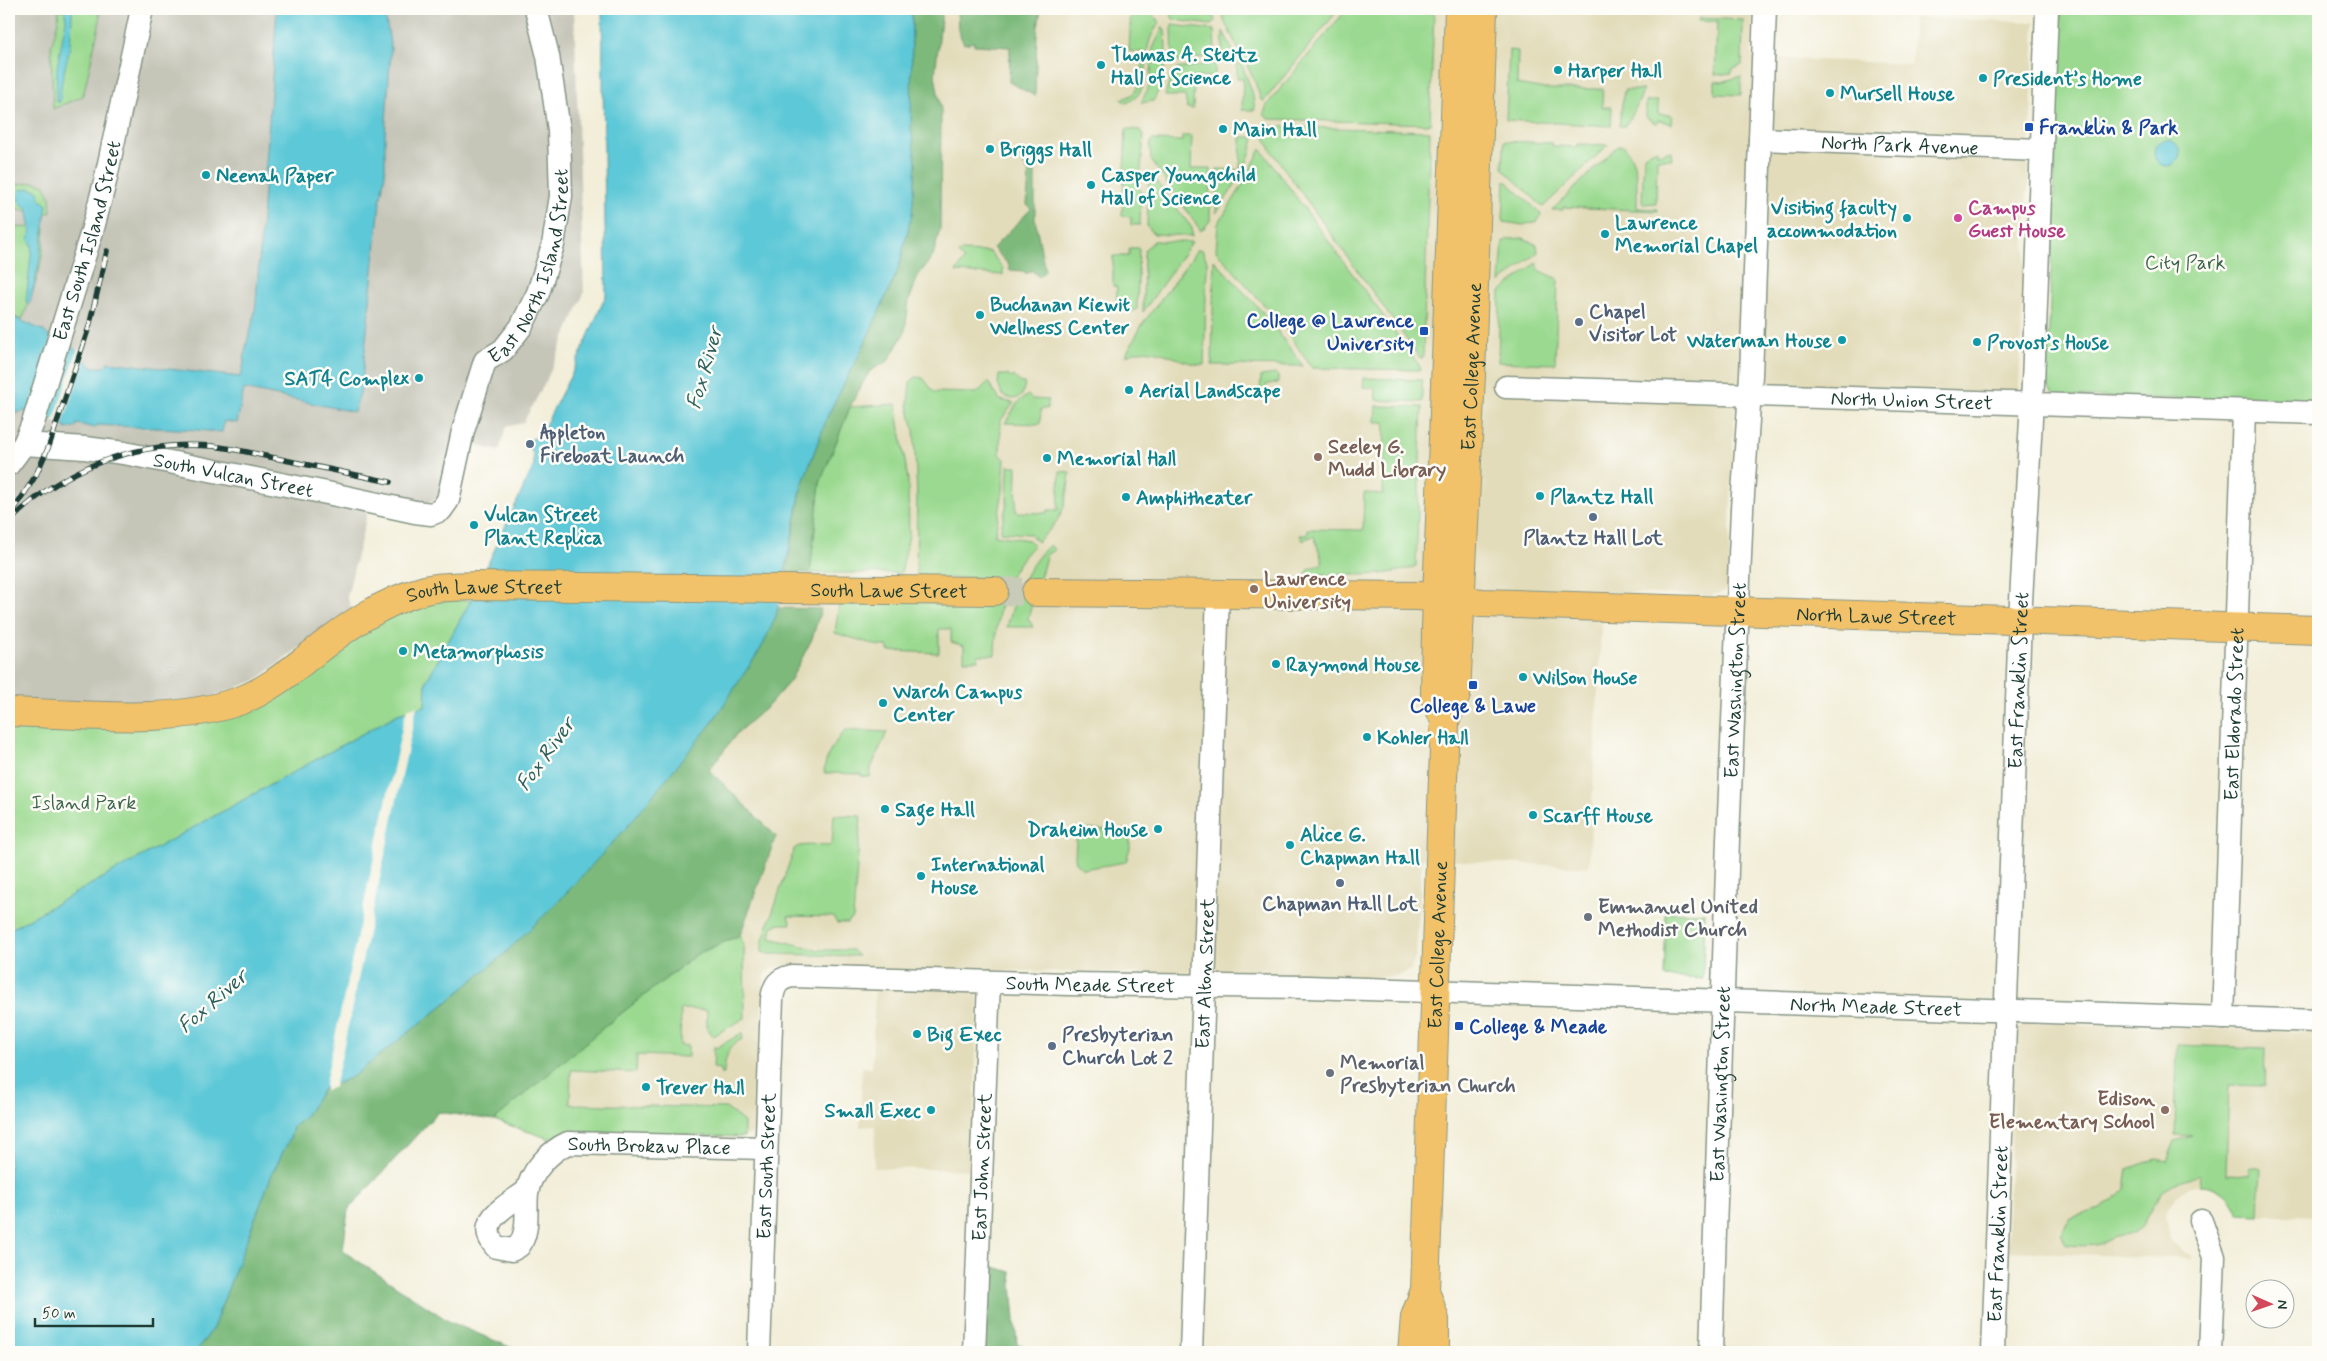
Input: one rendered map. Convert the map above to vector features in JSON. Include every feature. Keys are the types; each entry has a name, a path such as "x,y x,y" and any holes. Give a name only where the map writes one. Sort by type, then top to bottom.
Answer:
{"main road":[{"name":"East College Avenue","path":"1449,599 1458,9"},
{"name":"East College Avenue","path":"1435,1352 1435,1320 1426,1290 1445,721 1435,697 1449,599 1471,366 1483,9"},
{"name":"South Lawe Street","path":"9,712 164,716 207,711 243,700 269,687 346,627 379,607 425,590 474,586 994,591"},
{"path":"1036,592 1300,593 1449,599"},
{"name":"North Lawe Street","path":"1449,599 2318,630"},
{"name":"East College Avenue","path":"1412,1352 1414,1317 1426,1290"}],"street":[{"name":"East South Island Street","path":"9,464 24,444 35,415 105,182 142,9"},
{"name":"East North Island Street","path":"441,510 448,500 463,431 485,361 503,350 522,327 538,293 553,245 562,196 559,130 548,56 536,9"},
{"name":"East Washington Street","path":"1711,1352 1722,1003 1765,9"},
{"name":"East Franklin Street","path":"1993,1352 2020,619 2031,405 2047,9"},
{"name":"North Park Avenue","path":"1760,139 2041,150"},
{"name":"North Union Street","path":"1506,386 2318,414"},
{"name":"East Eldorado Street","path":"2223,1018 2244,412"},
{"name":"South Vulcan Street","path":"24,444 85,448 124,454 415,512 431,514 441,510"},
{"name":"East Alton Street","path":"1191,1352 1218,594"},
{"name":"South Meade Street","path":"778,982 783,978 792,976 1435,992"},
{"name":"East South Street","path":"759,1352 765,1148 772,999 774,987 778,982"},
{"name":"East John Street","path":"974,1352 989,982"},
{"name":"North Meade Street","path":"1435,992 1722,1003 2006,1010 2318,1021"},
{"name":"South Brokaw Place","path":"528,1190 547,1157 568,1142 765,1148"},
{"path":"2202,1221 2214,1257 2210,1352"}],"shaded area":[{"path":"9,9 277,9 256,304 253,325 247,343 244,367 240,377 108,362 105,367 92,367 69,343 47,335 44,331 9,315"},
{"path":"385,9 574,9 584,293 546,381 523,423 506,427 499,451 471,444 435,500 427,503 372,494 347,597 352,609 256,680 204,700 165,705 9,701 9,415 24,411 96,428 96,425 148,429 166,427 222,432 224,420 237,423 244,389 354,411 361,390 380,202 385,174 387,19"},
{"name":"Lawrence University","path":"912,9 1753,9 1752,57 1912,64 1913,18 2035,22 2018,393 2008,395 1738,383 1734,421 1728,583 1726,591 1710,596 1603,592 1589,867 1422,859 1416,955 1411,970 1397,976 1366,978 979,970 972,1170 874,1168 875,1126 860,1127 862,1067 872,1067 875,988 897,970 784,966 773,968 766,973 763,982 756,1129 748,1136 583,1132 556,1141 494,1120 439,1112 305,1116 323,1089 776,616 790,551 828,415 862,349 898,270 912,214"},
{"name":"Edison Elementary School","path":"2023,1022 2318,1032 2318,1217 2238,1214 2230,1198 2222,1191 2212,1187 2197,1185 2189,1187 2177,1196 2168,1210 2166,1219 2170,1239 2182,1251 2192,1256 2192,1259 2007,1251 2015,1035"}],"green space":[{"path":"59,9 99,9 100,21 83,96 53,109 51,47"},
{"path":"912,9 942,9 935,75 941,110 940,229 933,256 918,276 909,301 905,332 888,361 870,371 860,388 850,407 820,483 810,573 786,572 802,485 828,415 862,349 898,270 912,214 916,163 911,128"},
{"path":"957,9 1041,9 1037,33 1035,96 1009,82 1010,47 974,45 974,42 964,44 958,31"},
{"path":"1131,9 1147,9 1160,22 1152,34 1149,43 1143,86 1134,99 1126,103 1121,99 1129,97 1138,87 1140,81 1143,52 1129,51"},
{"path":"1172,9 1209,9 1215,20 1211,25 1175,20 1172,18"},
{"path":"1223,9 1339,9 1264,101 1261,100 1254,79 1224,21"},
{"path":"1347,9 1434,9 1430,124 1269,119 1264,115 1270,101"},
{"name":"City Park","path":"2061,9 2318,9 2318,402 2057,396 2049,389 2047,379"},
{"path":"1699,18 1743,20 1742,65 1732,70 1732,73 1715,75 1717,22 1698,21"},
{"path":"1172,25 1214,30 1215,55 1173,63"},
{"path":"1163,27 1165,30 1166,58 1161,84 1153,101 1141,103 1150,84 1153,48"},
{"path":"1223,31 1237,59 1222,58"},
{"path":"1509,50 1518,51 1517,84 1545,89 1603,89 1602,107 1612,107 1611,126 1506,120"},
{"path":"1215,63 1215,77 1194,77 1193,109 1187,108 1185,96 1165,96 1171,75 1176,69"},
{"path":"1237,63 1241,63 1252,91 1255,110 1242,110 1243,78 1237,78"},
{"path":"1741,76 1741,95 1715,94 1715,81 1722,82"},
{"path":"1624,90 1643,90 1625,126 1619,126"},
{"path":"1646,101 1658,101 1658,114 1672,115 1671,124 1658,120 1657,124 1646,117"},
{"path":"1265,127 1430,131 1423,358 1420,358 1273,153 1266,141"},
{"path":"1126,129 1140,130 1144,137 1139,188 1141,191 1140,225 1131,225 1131,217 1122,216"},
{"path":"1182,136 1192,136 1191,169 1211,169 1210,221 1201,231 1151,160 1150,146 1152,140 1182,141"},
{"path":"1241,137 1254,137 1249,157 1240,177 1216,213 1217,169 1240,170"},
{"path":"1504,141 1552,143 1552,146 1577,147 1577,144 1608,145 1543,207 1503,169"},
{"path":"1618,146 1624,146 1635,168 1637,208 1658,209 1658,211 1563,207 1563,210 1552,210"},
{"path":"1261,149 1419,365 1420,370 1312,368 1283,326 1216,251 1218,224 1239,191"},
{"path":"1657,149 1657,154 1671,151 1672,159 1657,159 1656,203 1644,204 1642,201 1644,155"},
{"path":"1018,156 1035,164 1035,219 1045,271 1039,277 1031,270 1027,274 1023,271 1009,270 1009,265 993,248 1031,209 1027,205 1029,173"},
{"path":"1149,172 1192,228 1192,236 1154,234 1147,226"},
{"path":"1505,180 1539,212 1541,215 1538,221 1523,225 1504,222"},
{"path":"35,182 45,185 50,197 51,213 13,208 12,185"},
{"path":"9,227 45,228 43,253 38,275 22,320 9,315"},
{"path":"1523,238 1537,245 1538,252 1500,283 1503,242 1508,239"},
{"path":"1154,241 1192,242 1143,312 1144,255 1145,249"},
{"path":"1129,248 1139,248 1137,309 1131,312 1116,311 1117,287 1113,286 1113,256 1129,256"},
{"path":"1197,250 1202,250 1207,261 1204,365 1194,364 1155,352 1136,352 1125,356 1142,325"},
{"path":"962,251 990,252 1003,268 1003,275 956,272 964,260 958,254"},
{"path":"1214,260 1267,317 1303,366 1212,365"},
{"path":"1536,263 1539,270 1558,279 1555,364 1498,362 1500,292"},
{"path":"1276,374 1278,376 1278,383 1267,384 1264,397 1251,397 1251,394 1260,391 1261,376"},
{"path":"999,375 1008,375 1011,378 1014,376 1020,383 1024,383 1022,395 1012,399 1002,395 998,383"},
{"path":"916,377 923,378 934,392 977,393 988,382 1000,400 1014,403 1001,420 1000,454 1005,459 1003,491 995,535 1029,540 1034,545 1023,556 1015,569 1003,596 997,625 995,655 978,655 978,660 964,660 964,646 951,642 951,629 939,629 939,653 888,651 888,646 879,646 835,633 839,603 997,578 916,578 917,496 914,430 908,405 910,382"},
{"path":"1364,378 1422,380 1422,402 1376,400 1375,388 1363,387"},
{"path":"1028,395 1032,399 1048,400 1047,409 1041,409 1040,424 1005,423 1018,402"},
{"path":"896,404 908,480 909,535 901,573 810,573 820,483 850,407"},
{"path":"1376,406 1422,407 1416,566 1390,573 1306,574 1309,569 1323,563 1314,536 1302,540 1300,535 1307,535 1308,529 1363,530 1364,493 1383,494 1385,422 1375,422"},
{"path":"1008,466 1017,466 1016,512 1047,513 1047,510 1058,510 1060,471 1070,472 1062,511 1053,526 1037,542 1030,534 1000,532 1007,503"},
{"path":"1050,545 1055,550 1047,554 1028,618 1033,627 1007,627 1022,582 1034,562"},
{"name":"Island Park","path":"428,600 471,600 426,682 425,706 398,714 9,930 9,725 179,727 357,631"},
{"path":"777,608 821,609 812,639 790,681 768,706 738,732 709,770 776,836 740,935 697,954 604,1027 494,1120 438,1112 348,1210 343,1251 450,1322 522,1352 196,1352 213,1328 272,1174 290,1138 293,1127 305,1116 323,1089 352,1077 503,955 711,724 763,645"},
{"path":"845,730 887,732 871,768 870,777 861,776 861,774 824,773 828,755"},
{"path":"834,815 861,816 853,918 847,923 837,923 833,917 788,916 791,924 778,924 772,927 770,938 819,950 852,950 858,956 769,954 762,952 762,943 794,849 799,846 809,845 829,846 832,843"},
{"path":"1077,829 1129,830 1130,848 1126,862 1083,869 1076,863"},
{"path":"1666,912 1705,913 1703,979 1664,977"},
{"path":"740,935 744,946 745,1018 713,1036 707,1028 707,1010 681,1009 680,1045 688,1046 688,1057 637,1055 636,1073 571,1070 570,1104 726,1108 744,1122 744,1137 583,1132 556,1141 494,1120 604,1027 697,954"},
{"path":"742,1033 743,1039 730,1049 726,1058 724,1074 721,1074 721,1069 713,1068 714,1046 716,1048"},
{"path":"2177,1045 2265,1048 2264,1086 2229,1085 2226,1174 2249,1175 2249,1168 2261,1168 2259,1215 2238,1214 2232,1202 2224,1193 2213,1187 2200,1185 2199,1174 2179,1182 2161,1194 2139,1229 2133,1233 2125,1236 2114,1236 2104,1243 2086,1246 2066,1245 2061,1233 2071,1218 2100,1209 2125,1188 2128,1169 2156,1159 2167,1161 2175,1141 2192,1136 2175,1135"},
{"path":"988,1265 1011,1272 1017,1344 1026,1346 1031,1352 985,1352"}],"water":[{"path":"65,9 72,9 72,25 60,102 56,102 57,67 66,20"},
{"path":"277,9 384,9 391,48 385,135 385,174 380,202 361,390 354,412 244,389 237,423 224,421 222,432 97,425 96,428 77,424 76,427 65,429 63,424 24,411 9,415 9,315 44,331 47,335 69,343 92,367 105,367 108,362 240,377 256,304"},
{"name":"Fox River","path":"602,9 912,9 911,128 916,163 912,214 898,270 862,349 828,415 802,485 776,616 763,645 711,724 627,827 557,903 503,955 436,1011 352,1077 323,1089 305,1116 293,1127 290,1138 272,1174 213,1328 196,1352 9,1352 9,930 398,714 425,706 426,682 471,600 534,465 533,453 529,449 531,439 539,437 573,371 606,295"},
{"path":"2167,140 2176,144 2180,153 2176,162 2167,166 2158,162 2154,153 2158,144"},
{"path":"29,188 37,190 41,200 47,205 39,264 30,303 26,302 32,245 29,240 31,230 27,207 22,205 18,199 20,190"}],"pier":[{"path":"78,349 86,356 62,425 53,422"},
{"path":"417,706 340,1063 334,1087 325,1091 404,719 407,709"}],"tunnel":[{"path":"994,591 1036,592"}],"railway":[{"path":"12,513 36,475 49,446 89,327 107,251"},
{"path":"9,522 52,486 76,473 128,453 184,445 220,447 390,482"}],"place":[{"name":"Thomas A. Steitz Hall of Science","path":"1101,65"},
{"name":"Harper Hall","path":"1558,70"},
{"name":"President’s Home","path":"1983,78"},
{"name":"Mursell House","path":"1830,93"},
{"name":"Franklin & Park","path":"2029,127"},
{"name":"Main Hall","path":"1223,129"},
{"name":"Briggs Hall","path":"990,149"},
{"name":"Neenah Paper","path":"206,175"},
{"name":"Casper Youngchild Hall of Science","path":"1091,185"},
{"name":"Visiting faculty accommodation","path":"1907,218"},
{"name":"Campus Guest House","path":"1958,218"},
{"name":"Lawrence Memorial Chapel","path":"1605,234"},
{"name":"Buchanan Kiewit Wellness Center","path":"980,315"},
{"name":"Chapel Visitor Lot","path":"1579,322"},
{"name":"College @ Lawrence University","path":"1424,331"},
{"name":"Waterman House","path":"1842,340"},
{"name":"Provost’s House","path":"1977,342"},
{"name":"SAT4 Complex","path":"419,378"},
{"name":"Aerial Landscape","path":"1129,390"},
{"name":"Appleton Fireboat Launch","path":"530,444"},
{"name":"Seeley G. Mudd Library","path":"1318,457"},
{"name":"Memorial Hall","path":"1047,458"},
{"name":"Plantz Hall","path":"1540,496"},
{"name":"Amphitheater","path":"1126,497"},
{"name":"Plantz Hall Lot","path":"1593,517"},
{"name":"Vulcan Street Plant Replica","path":"474,525"},
{"name":"Lawrence University","path":"1254,589"},
{"name":"Metamorphosis","path":"403,651"},
{"name":"Raymond House","path":"1276,664"},
{"name":"Wilson House","path":"1523,677"},
{"name":"College & Lawe","path":"1473,685"},
{"name":"Warch Campus Center","path":"883,703"},
{"name":"Kohler Hall","path":"1367,737"},
{"name":"Sage Hall","path":"885,809"},
{"name":"Scarff House","path":"1533,815"},
{"name":"Draheim House","path":"1158,829"},
{"name":"Alice G. Chapman Hall","path":"1290,845"},
{"name":"International House","path":"921,876"},
{"name":"Chapman Hall Lot","path":"1340,883"},
{"name":"Emmanuel United Methodist Church","path":"1588,917"},
{"name":"College & Meade","path":"1459,1026"},
{"name":"Big Exec","path":"917,1034"},
{"name":"Presbyterian Church Lot 2","path":"1052,1046"},
{"name":"Memorial Presbyterian Church","path":"1330,1073"},
{"name":"Trever Hall","path":"646,1087"},
{"name":"Small Exec","path":"931,1110"},
{"name":"Edison Elementary School","path":"2165,1110"}]}
